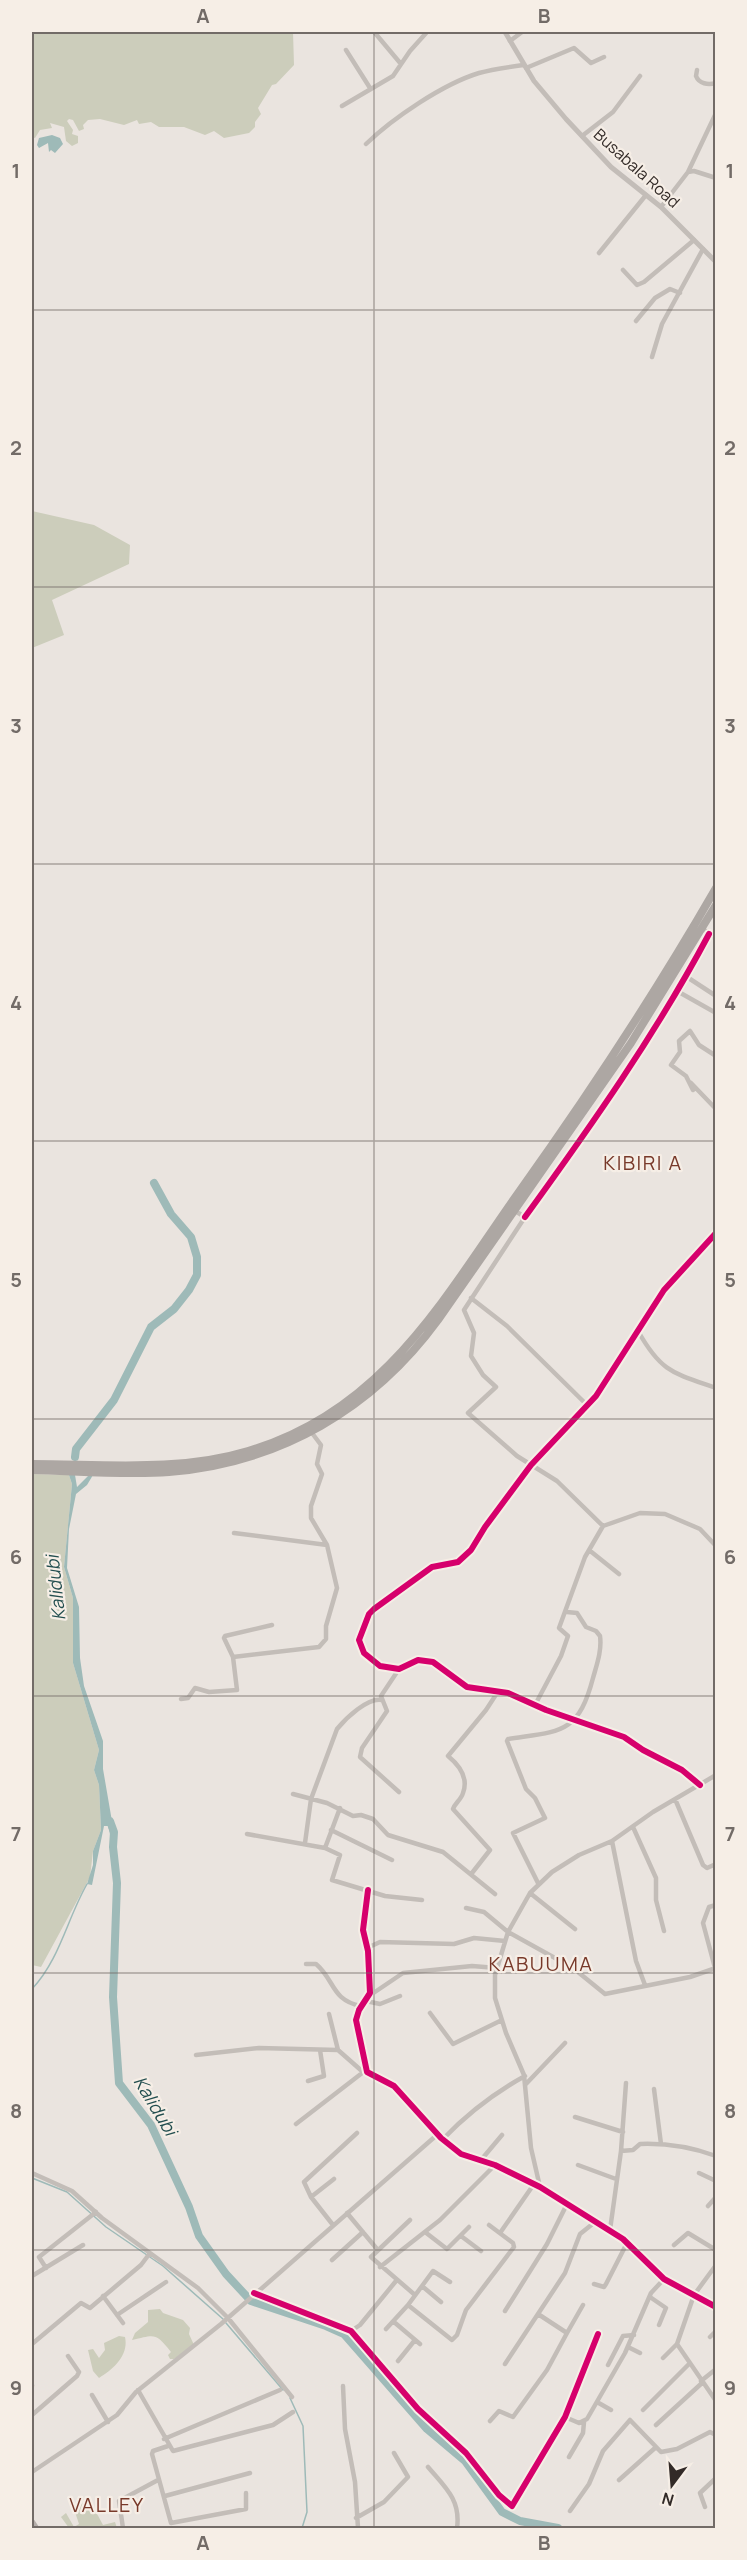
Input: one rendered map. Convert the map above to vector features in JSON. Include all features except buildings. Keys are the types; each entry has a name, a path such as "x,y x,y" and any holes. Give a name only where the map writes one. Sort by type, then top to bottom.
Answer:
{"highway":[{"path":"32,1464 165,1468 232,1455 279,1440 343,1405 393,1363 433,1318 620,1047 716,888"},
{"path":"32,1470 165,1468 230,1463 269,1451 312,1432 367,1397 410,1356 515,1211 706,932 716,905"}],"main road":[{"path":"32,2522 36,2529"}],"street":[{"path":"342,106 392,77 428,32"},
{"name":"Busabala Road","path":"505,32 544,94 582,136 611,167 660,207 716,262"},
{"path":"510,41 522,32"},
{"path":"375,33 401,64"},
{"path":"366,144 381,130 447,87 479,73 525,67 574,48 591,63 604,57"},
{"path":"346,50 370,88"},
{"path":"697,70 696,76 700,81 709,84 716,83"},
{"path":"582,136 613,112 640,76"},
{"path":"660,207 688,172 716,113"},
{"path":"688,172 694,171 716,178"},
{"path":"599,253 646,195"},
{"path":"623,270 637,285 644,282 694,240"},
{"path":"652,357 662,324 703,249"},
{"path":"636,321 655,298 670,288 680,293"},
{"path":"603,1526 557,1481 531,1466 468,1413 496,1387 483,1375 471,1356 474,1333 464,1310 648,1038 687,976 706,932 716,938"},
{"path":"687,976 716,996"},
{"path":"677,991 716,1013"},
{"path":"716,1056 697,1043 694,1034 687,1031 679,1041 678,1056 671,1064 716,1109"},
{"path":"638,1032 648,1038"},
{"path":"689,1082 693,1090"},
{"path":"515,1211 525,1217"},
{"path":"399,1669 380,1666 364,1653 359,1640 369,1614 432,1567 458,1562 471,1550 485,1527 531,1466 596,1396 671,1281 716,1233"},
{"path":"471,1298 515,1334 587,1405"},
{"path":"638,1331 660,1364 686,1378 716,1388"},
{"path":"233,1657 319,1647 326,1639 326,1626 337,1588 327,1545 311,1518 311,1506 322,1474 317,1464 321,1445 312,1432"},
{"path":"535,1705 563,1652 568,1636 559,1628 589,1550 603,1526 640,1513 665,1514 700,1529 716,1546"},
{"path":"234,1533 327,1545"},
{"path":"589,1550 619,1574"},
{"path":"538,1883 513,1833 545,1818 535,1798 526,1789 508,1739 551,1733 576,1719 587,1700 601,1641 598,1633 586,1627 584,1619 577,1613 567,1612"},
{"path":"181,1699 188,1698 195,1688 209,1692 237,1690 233,1657 225,1641 225,1635 272,1625"},
{"path":"399,1792 360,1757 362,1748 387,1711 381,1696 399,1669 418,1660 433,1662 467,1687 499,1690 630,1740 643,1750 682,1770 700,1785"},
{"path":"472,1873 490,1850 454,1811 454,1805 463,1793 464,1776 458,1764 448,1756 486,1710 499,1690"},
{"path":"305,1843 311,1799 338,1729 344,1720 373,1701 382,1700"},
{"path":"540,2187 531,2148 525,2076 502,2020 494,1989 497,1968 508,1932 538,1883 579,1855 612,1841 675,1798 716,1775"},
{"path":"293,1794 340,1808 353,1816 361,1815 373,1819 388,1835 443,1852 472,1873 495,1894"},
{"path":"675,1798 703,1865 707,1868 716,1864"},
{"path":"325,1848 340,1808"},
{"path":"633,1827 656,1878 656,1900 664,1931"},
{"path":"331,1830 392,1860"},
{"path":"247,1833 325,1848 340,1855 332,1880 385,1896 422,1900"},
{"path":"612,1841 628,1909 636,1961 645,1985"},
{"path":"367,1999 367,1948 363,1930 368,1890"},
{"path":"530,1893 575,1929"},
{"path":"466,1908 484,1912 508,1932 573,1968 603,1993 690,1977 715,1968 703,1923 709,1906 716,1905"},
{"path":"367,1948 380,1942 454,1944 474,1938 505,1941"},
{"path":"306,1964 316,1964 337,1994 361,2006"},
{"path":"364,2071 356,2020 361,2006 367,1999 404,1973 472,1966 497,1968"},
{"path":"367,1999 380,2004 400,1996"},
{"path":"430,2013 453,2044 502,2020"},
{"path":"329,2014 338,2050 364,2071 394,2086 438,2134 461,2154 495,2165 540,2187 610,2230 664,2279 716,2307"},
{"path":"525,2085 565,2043"},
{"path":"196,2055 259,2048 338,2050"},
{"path":"309,2081 324,2076 320,2050"},
{"path":"296,2124 364,2071"},
{"path":"443,2139 473,2111 506,2086 525,2076"},
{"path":"610,2230 621,2151 626,2083"},
{"path":"654,2089 661,2144"},
{"path":"575,2117 623,2132"},
{"path":"333,2225 311,2197 305,2186 305,2179 357,2133"},
{"path":"32,2472 108,2422 138,2390 227,2319 438,2134"},
{"path":"481,2160 502,2135"},
{"path":"621,2151 630,2151 640,2144 661,2144 716,2156"},
{"path":"380,2267 425,2232 495,2165"},
{"path":"578,2165 616,2179"},
{"path":"32,2173 72,2191 94,2214 148,2256 184,2277 227,2319 292,2397"},
{"path":"699,2173 716,2181"},
{"path":"311,2197 333,2179"},
{"path":"500,2233 534,2184"},
{"path":"708,2206 716,2197"},
{"path":"505,2311 546,2244 567,2204"},
{"path":"347,2213 377,2249"},
{"path":"46,2268 39,2257 94,2214"},
{"path":"410,2220 370,2257 415,2295"},
{"path":"505,2364 565,2272 580,2234 595,2222"},
{"path":"408,2305 447,2338 454,2339 466,2310 515,2245 489,2225"},
{"path":"425,2232 447,2249 469,2227"},
{"path":"332,2259 363,2232"},
{"path":"674,2245 688,2233 716,2250"},
{"path":"461,2236 481,2251"},
{"path":"594,2284 604,2287 627,2243"},
{"path":"32,2277 83,2245"},
{"path":"32,2344 81,2303 88,2309 148,2256"},
{"path":"663,2358 677,2344 694,2295 716,2265"},
{"path":"386,2329 434,2271 450,2282"},
{"path":"569,2457 583,2433 584,2422 628,2347 650,2297 664,2279"},
{"path":"351,2331 360,2325 396,2281"},
{"path":"117,2316 166,2282"},
{"path":"422,2286 441,2302"},
{"path":"253,2294 351,2331 418,2409 478,2466 508,2506 514,2504 565,2417 598,2334"},
{"path":"103,2296 123,2323"},
{"path":"650,2297 666,2308 659,2325"},
{"path":"490,2421 499,2411 512,2418 516,2414 547,2370 583,2305"},
{"path":"538,2314 567,2333"},
{"path":"394,2322 417,2342 398,2361"},
{"path":"710,2337 716,2331"},
{"path":"608,2365 623,2336 634,2335"},
{"path":"677,2344 714,2397"},
{"path":"628,2347 640,2353"},
{"path":"32,2415 78,2376 79,2372 68,2356"},
{"path":"643,2410 690,2363"},
{"path":"656,2425 716,2369"},
{"path":"343,2386 345,2429 355,2482 358,2529"},
{"path":"138,2390 172,2451 273,2425 293,2412"},
{"path":"164,2439 280,2390"},
{"path":"92,2395 108,2422"},
{"path":"597,2402 611,2410"},
{"path":"565,2417 584,2422"},
{"path":"570,2511 589,2484 603,2451 630,2420 643,2431 655,2448 664,2452 677,2449 710,2432 716,2435"},
{"path":"168,2446 152,2452 158,2480 165,2496 171,2522 174,2524 246,2509 246,2493"},
{"path":"619,2480 655,2448"},
{"path":"356,2518 384,2502 408,2477 394,2453"},
{"path":"428,2467 455,2500 458,2507 457,2529"},
{"path":"165,2496 249,2473"},
{"path":"705,2507 700,2493 716,2478"},
{"path":"123,2529 119,2501 158,2480"}],"green space":[{"path":"32,32 122,32 122,34 126,32 293,32 294,65 276,84 272,85 258,108 261,114 255,122 255,127 249,133 224,138 214,131 205,135 184,127 159,127 151,122 139,124 137,120 124,125 100,119 88,120 83,125 84,129 79,131 73,120 69,119 67,121 73,130 72,134 78,136 78,143 72,146 66,141 64,127 50,123 52,128 40,130 35,138 32,137"},
{"path":"32,511 94,525 130,545 129,564 52,600 64,635 32,648"},
{"path":"32,1474 69,1475 72,1484 64,1567 73,1598 73,1663 99,1750 94,1770 99,1785 101,1830 93,1851 90,1877 41,1967 32,1965"},
{"path":"160,2309 163,2313 183,2320 190,2328 189,2334 194,2345 174,2359 170,2359 168,2355 171,2352 158,2338 150,2336 132,2340 135,2333 148,2322 148,2310"},
{"path":"119,2336 125,2337 125,2350 115,2366 99,2378 93,2371 88,2350 93,2349 99,2358 105,2350 104,2343"},
{"path":"89,2499 103,2525 115,2522 117,2528 69,2528 61,2517 66,2513 74,2527 79,2524 74,2509"}],"water":[{"path":"52,135 60,138 63,144 55,153 51,150 49,152 48,143 39,148 37,145 39,138"},
{"path":"69,1475 75,1475 77,1487 89,1475 93,1475 87,1485 76,1494 69,1529 67,1568 79,1607 80,1658 84,1686 103,1741 103,1769 114,1833 110,1834 108,1826 104,1826 92,1885 87,1884 93,1865 93,1851 101,1830 99,1785 94,1770 99,1750 73,1663 73,1598 64,1567 72,1484"}],"waterway":[{"name":"Kalidubi","path":"75,1457 76,1449 114,1400 151,1327 174,1309 197,1275 197,1257 191,1237 171,1214 154,1183"},
{"name":"Kalidubi","path":"110,1821 114,1832 113,1847 117,1883 113,1997 119,2083 151,2125 189,2207 199,2236 226,2274 251,2301 344,2334 427,2429 465,2461 502,2512 520,2521 558,2528"},
{"path":"32,1989 50,1965 87,1884"},
{"path":"32,2178 67,2192 106,2227 163,2266 223,2319"},
{"path":"226,2323 283,2390"},
{"path":"290,2398 303,2426 307,2512 302,2528"}],"cycle path":[{"path":"525,1217 645,1043 709,934"},
{"path":"700,1785 682,1770 643,1750 624,1737 546,1710 508,1693 467,1687 433,1662 418,1660 399,1669 380,1666 364,1653 359,1640 369,1614 374,1609 432,1567 458,1562 471,1550 485,1527 531,1465 596,1396 664,1290 716,1233"},
{"path":"368,1890 363,1930 368,1951 370,1993 359,2010 356,2020 367,2072 394,2086 441,2138 461,2154 495,2165 540,2187 623,2239 664,2279 716,2307"},
{"path":"254,2293 351,2331 418,2409 466,2453 499,2495 512,2506 565,2417 598,2334"}],"district":[{"name":"KIBIRI A","path":"643,1163"},
{"name":"KABUUMA","path":"541,1964"},
{"name":"VALLEY","path":"107,2505"}]}
